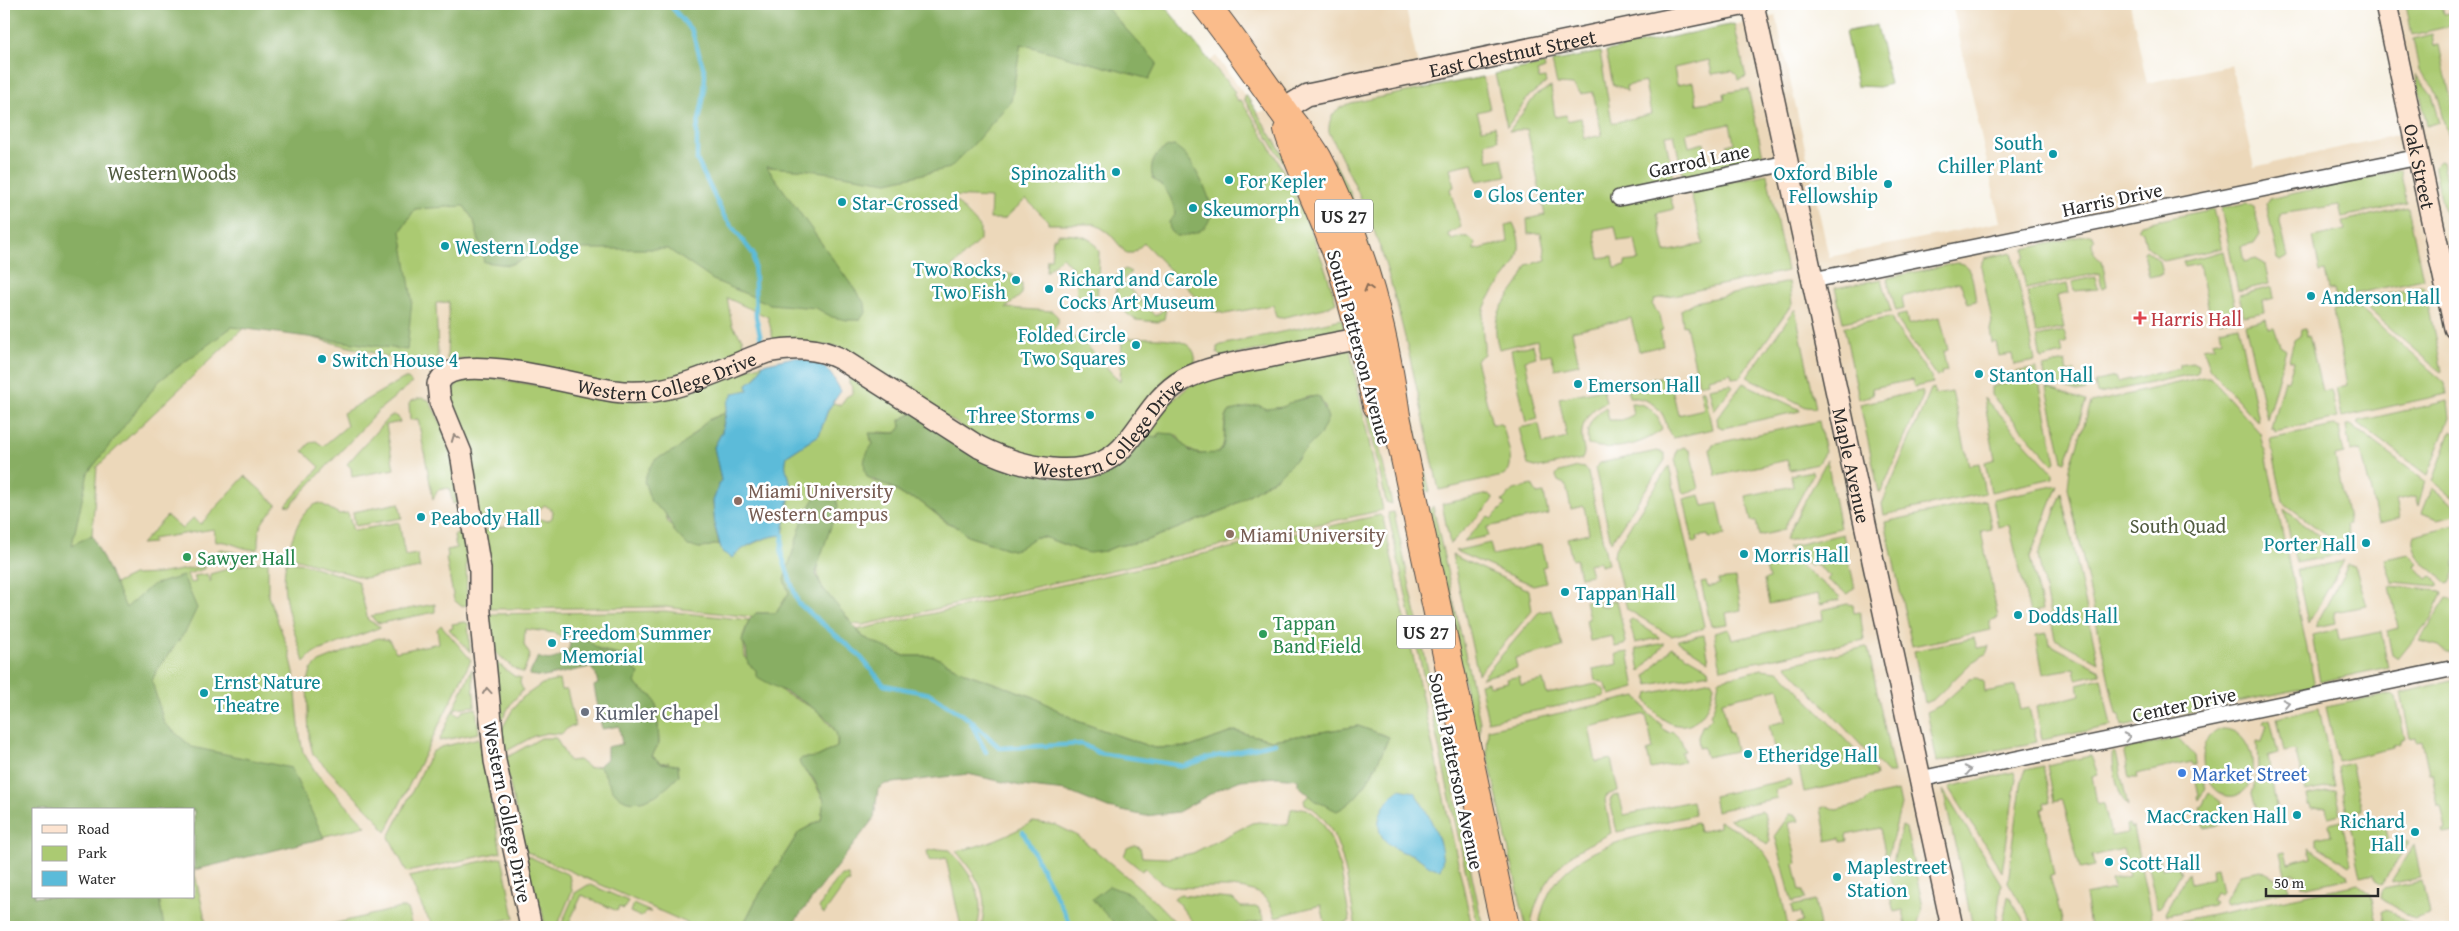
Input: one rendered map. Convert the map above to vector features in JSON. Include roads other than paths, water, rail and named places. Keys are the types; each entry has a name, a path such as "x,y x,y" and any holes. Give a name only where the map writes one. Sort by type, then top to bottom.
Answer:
{"highway":[{"name":"US 27","path":"1204,4 1244,53 1282,110"},
{"name":"South Patterson Avenue","path":"1282,110 1318,158 1349,228 1490,927"},
{"name":"South Patterson Avenue","path":"1371,336 1396,416 1505,927"}],"street":[{"name":"East Chestnut Street","path":"1282,110 1307,95 1746,4"},
{"name":"Maple Avenue","path":"1753,4 1952,927"},
{"name":"Oak Street","path":"2386,4 2455,328"},
{"name":"Harris Drive","path":"1813,280 2419,156"},
{"name":"Garrod Lane","path":"1619,198 1787,163"},
{"name":"Western College Drive","path":"529,919 493,746 480,612 480,569 460,453 440,402 438,384 445,375 458,370 495,369 615,391 654,392 672,388 767,352 783,349 813,349 841,358 979,447 1017,464 1058,469 1078,468 1110,458 1122,449 1162,395 1183,380 1210,369 1371,336"},
{"name":"Center Drive","path":"1920,779 2455,668"}],"water":[{"path":"794,357 812,361 823,366 832,375 841,391 828,410 819,435 787,456 786,468 790,489 783,535 755,542 732,558 722,552 715,527 713,501 721,480 714,447 722,432 728,402 734,393 748,390 747,384 756,378 763,364"},
{"path":"1399,789 1414,792 1430,818 1442,852 1440,869 1436,869 1412,854 1402,852 1391,846 1384,839 1380,831 1380,814 1391,797"}],"waterway":[{"path":"669,4 692,31 705,73 704,95 697,130 697,160 724,216 754,255 756,317 763,348"},
{"path":"783,535 781,553 798,603 858,654 884,685 930,694 970,720 1000,748 1082,744 1099,753 1184,766 1208,758 1275,743"},
{"path":"971,723 986,752"},
{"path":"1023,832 1072,927"}],"place":[{"name":"South Chiller Plant","path":"2053,154"},
{"name":"Spinozalith","path":"1116,172"},
{"name":"For Kepler","path":"1229,180"},
{"name":"Oxford Bible Fellowship","path":"1888,184"},
{"name":"Glos Center","path":"1478,194"},
{"name":"Star-Crossed","path":"842,202"},
{"name":"Skeumorph","path":"1193,208"},
{"name":"Western Lodge","path":"445,246"},
{"name":"Two Rocks, Two Fish","path":"1016,280"},
{"name":"Richard and Carole Cocks Art Museum","path":"1049,289"},
{"name":"Anderson Hall","path":"2311,296"},
{"name":"Harris Hall","path":"2140,318"},
{"name":"Folded Circle Two Squares","path":"1136,345"},
{"name":"Switch House 4","path":"322,359"},
{"name":"Stanton Hall","path":"1979,374"},
{"name":"Emerson Hall","path":"1578,384"},
{"name":"Three Storms","path":"1090,415"},
{"name":"Miami University Western Campus","path":"738,501"},
{"name":"Peabody Hall","path":"421,517"},
{"name":"Miami University","path":"1230,534"},
{"name":"Porter Hall","path":"2366,543"},
{"name":"Morris Hall","path":"1744,554"},
{"name":"Sawyer Hall","path":"187,557"},
{"name":"Tappan Hall","path":"1565,592"},
{"name":"Dodds Hall","path":"2018,615"},
{"name":"Tappan Band Field","path":"1263,634"},
{"name":"Freedom Summer Memorial","path":"552,643"},
{"name":"Ernst Nature Theatre","path":"204,693"},
{"name":"Kumler Chapel","path":"585,712"},
{"name":"Etheridge Hall","path":"1748,754"},
{"name":"Market Street","path":"2182,773"},
{"name":"MacCracken Hall","path":"2297,815"},
{"name":"Richard Hall","path":"2415,832"},
{"name":"Scott Hall","path":"2109,862"},
{"name":"Maplestreet Station","path":"1837,877"}],"park label":[{"name":"Western Woods","path":"172,172"},
{"name":"South Quad","path":"2178,525"}]}
